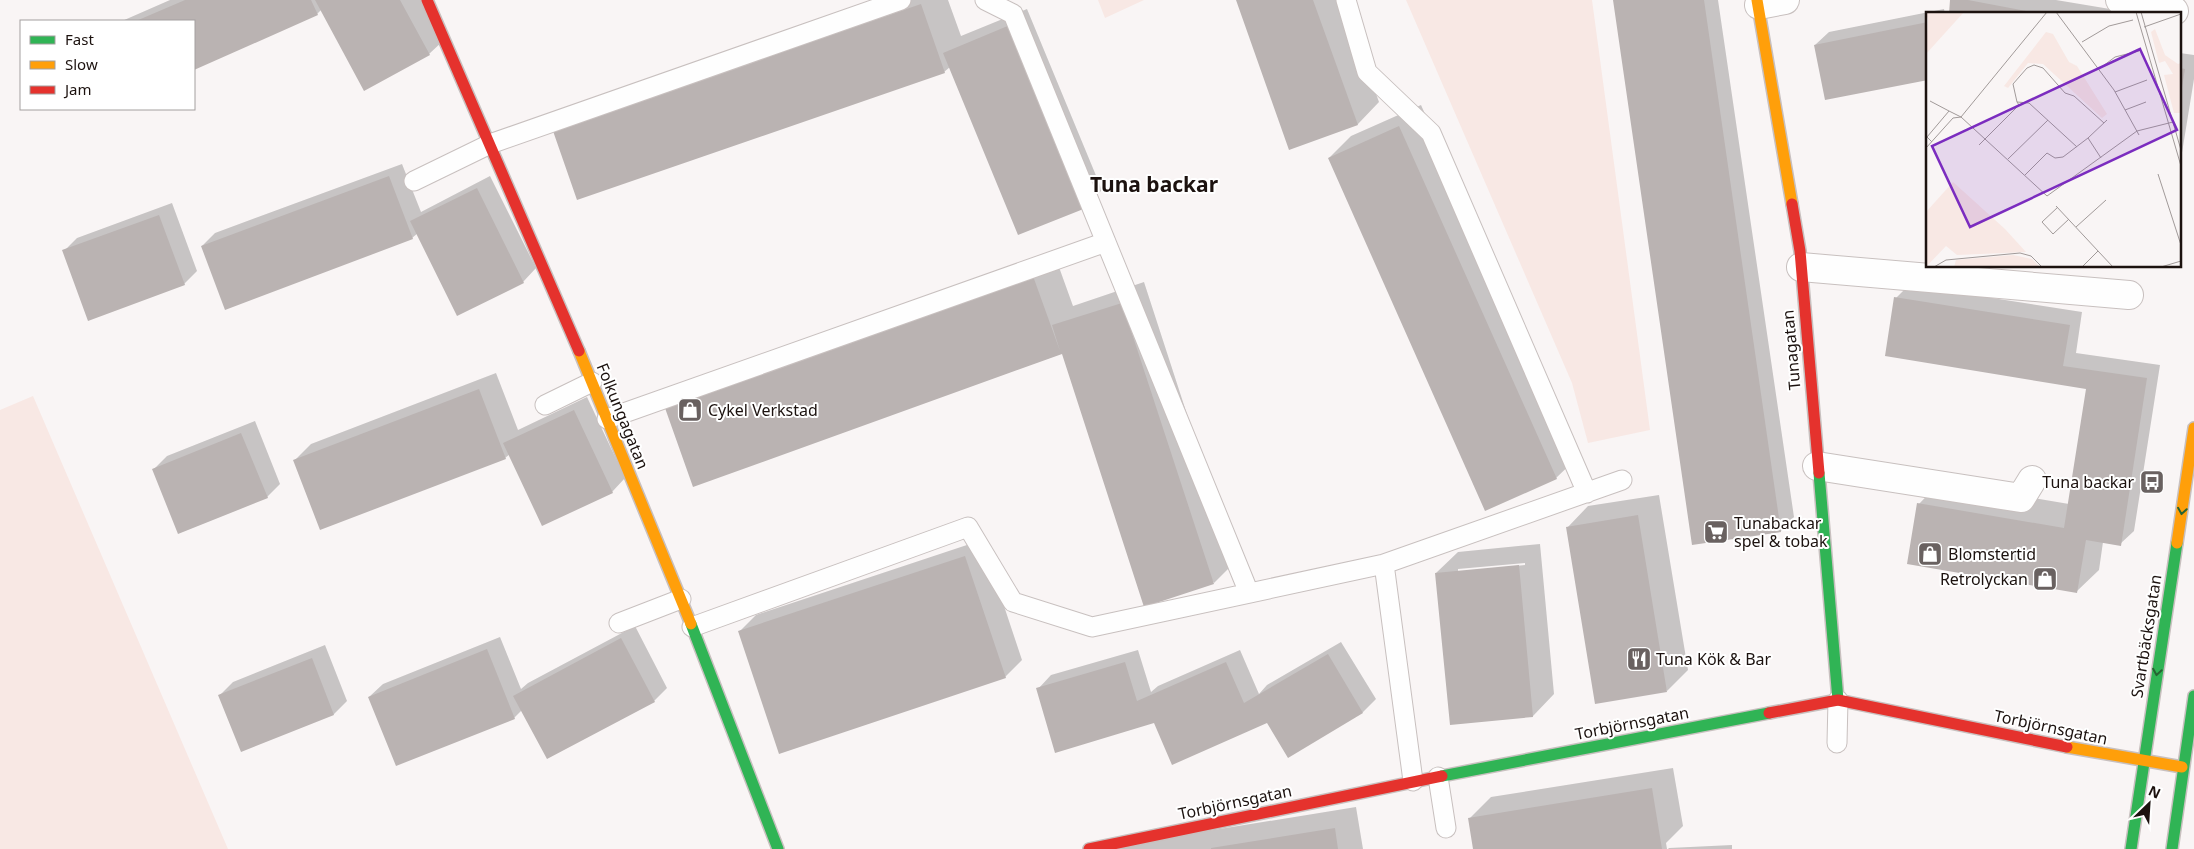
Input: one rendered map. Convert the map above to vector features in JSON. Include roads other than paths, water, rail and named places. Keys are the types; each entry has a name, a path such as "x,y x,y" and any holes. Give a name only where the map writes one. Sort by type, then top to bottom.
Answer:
{"street":[{"name":"Folkungagatan","path":"427,0 592,382 681,600 778,849"},
{"path":"1758,3 1785,0"},
{"path":"2120,0 2174,11"},
{"name":"Tunagatan","path":"1758,3 1801,267 1838,700"},
{"path":"1801,267 2129,295"},
{"name":"Svartbäcksgatan","path":"2131,849 2194,428"},
{"path":"1817,466 2021,498 2032,480"},
{"path":"2172,849 2182,767 2194,696"},
{"name":"Torbjörnsgatan","path":"1089,849 1413,781 1838,700 2102,754 2182,767"}],"lane":[{"path":"414,181 490,144 901,0"},
{"path":"985,0 1013,14 1249,592"},
{"path":"1346,0 1367,72 1431,133 1587,493"},
{"path":"607,419 1106,242"},
{"path":"545,405 592,382"},
{"path":"692,628 968,527 1013,602 1092,627 1384,564 1622,480"},
{"path":"1384,564 1413,781"},
{"path":"619,623 681,600"},
{"path":"1837,743 1838,700"},
{"path":"1438,777 1446,828"}],"place":[{"name":"Cykel Verkstad","path":"690,410"},
{"name":"Tuna backar","path":"2152,482"},
{"name":"Tunabackar spel & tobak","path":"1716,532"},
{"name":"Blomstertid","path":"1930,554"},
{"name":"Retrolyckan","path":"2045,579"},
{"name":"Tuna Kök & Bar","path":"1639,659"}],"district":[{"name":"Tuna backar","path":"1154,185"}]}
